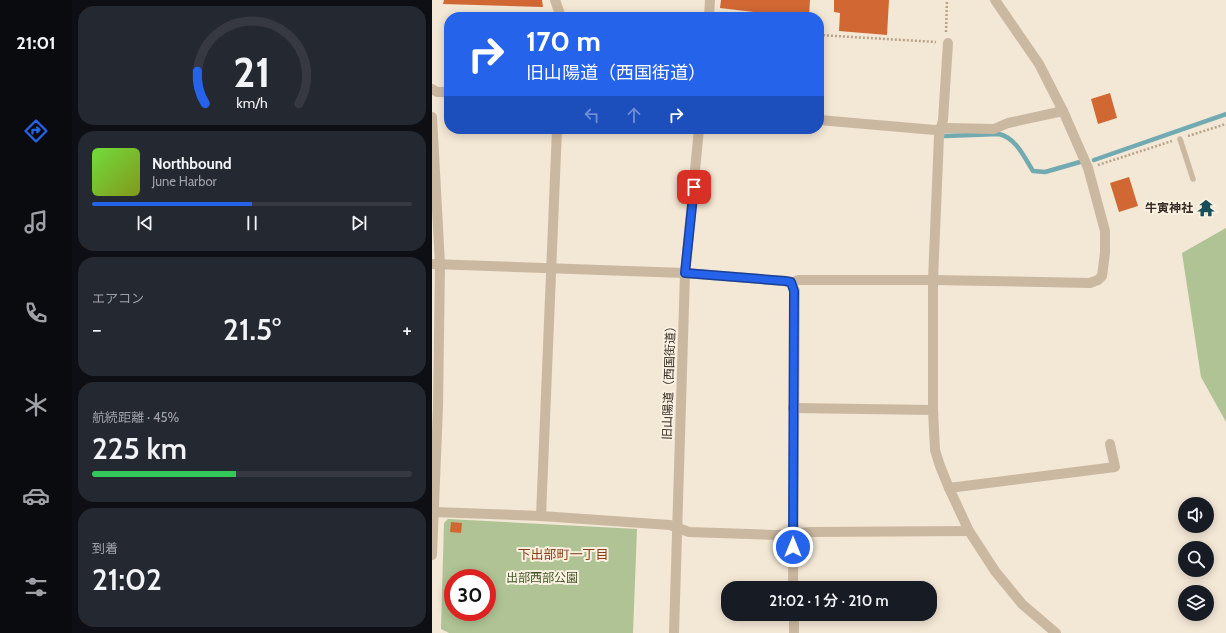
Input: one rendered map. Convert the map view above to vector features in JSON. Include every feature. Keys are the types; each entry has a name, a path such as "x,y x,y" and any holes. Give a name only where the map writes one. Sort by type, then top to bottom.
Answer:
{"street":[{"path":"555,0 559,12"},
{"path":"709,12 710,0"},
{"path":"436,264 685,273 791,282 798,280 933,280 1090,283 1098,280 1102,276 1105,253 1104,231 1088,168 1063,111 1039,64 994,0"},
{"path":"948,43 943,120 940,136 933,280 933,410 935,450 949,488 969,531 995,571 1022,604 1056,633"},
{"path":"432,89 437,92 444,92"},
{"path":"824,120 935,130 994,129 1008,123 1063,111"},
{"path":"432,117 436,264 434,512 432,555"},
{"path":"541,516 557,134"},
{"name":"旧山陽道（西国街道）","path":"674,633 685,273 699,134"},
{"path":"791,282 794,291 793,581"},
{"path":"793,408 933,410"},
{"path":"949,488 1115,467 1110,444"},
{"path":"434,512 541,516 670,525 689,532 793,534 811,532 969,531"},
{"path":"794,621 794,633"}],"lane":[{"path":"1180,139 1193,179"}],"path":[{"path":"824,35 948,43 946,40 948,0"},
{"path":"1088,168 1226,124"}],"green space":[{"path":"1226,228 1226,422 1201,377 1182,253"},
{"name":"出部西部公園","path":"448,519 637,529 633,633 449,633 441,629 444,523"}],"building":[{"path":"444,0 542,0 543,7 443,4"},
{"path":"721,0 810,0 809,12 754,12 720,8"},
{"path":"834,0 889,0 887,35 839,31 840,13 834,12"},
{"path":"1110,93 1117,118 1098,124 1091,99"},
{"path":"1129,177 1138,206 1119,212 1110,183"},
{"path":"1207,204 1210,212 1205,215 1201,207"},
{"path":"451,522 462,523 461,533 450,532"}],"waterway":[{"path":"1094,160 1226,114"},
{"path":"945,136 999,134 1005,136 1015,144 1033,171 1045,172 1080,162"}],"place":[{"name":"牛寅神社","path":"1206,208"}],"district":[{"name":"下出部町一丁目","path":"563,554"}],"route":[{"path":"694,187 685,273 785,281 791,282 794,291 793,547"}]}
